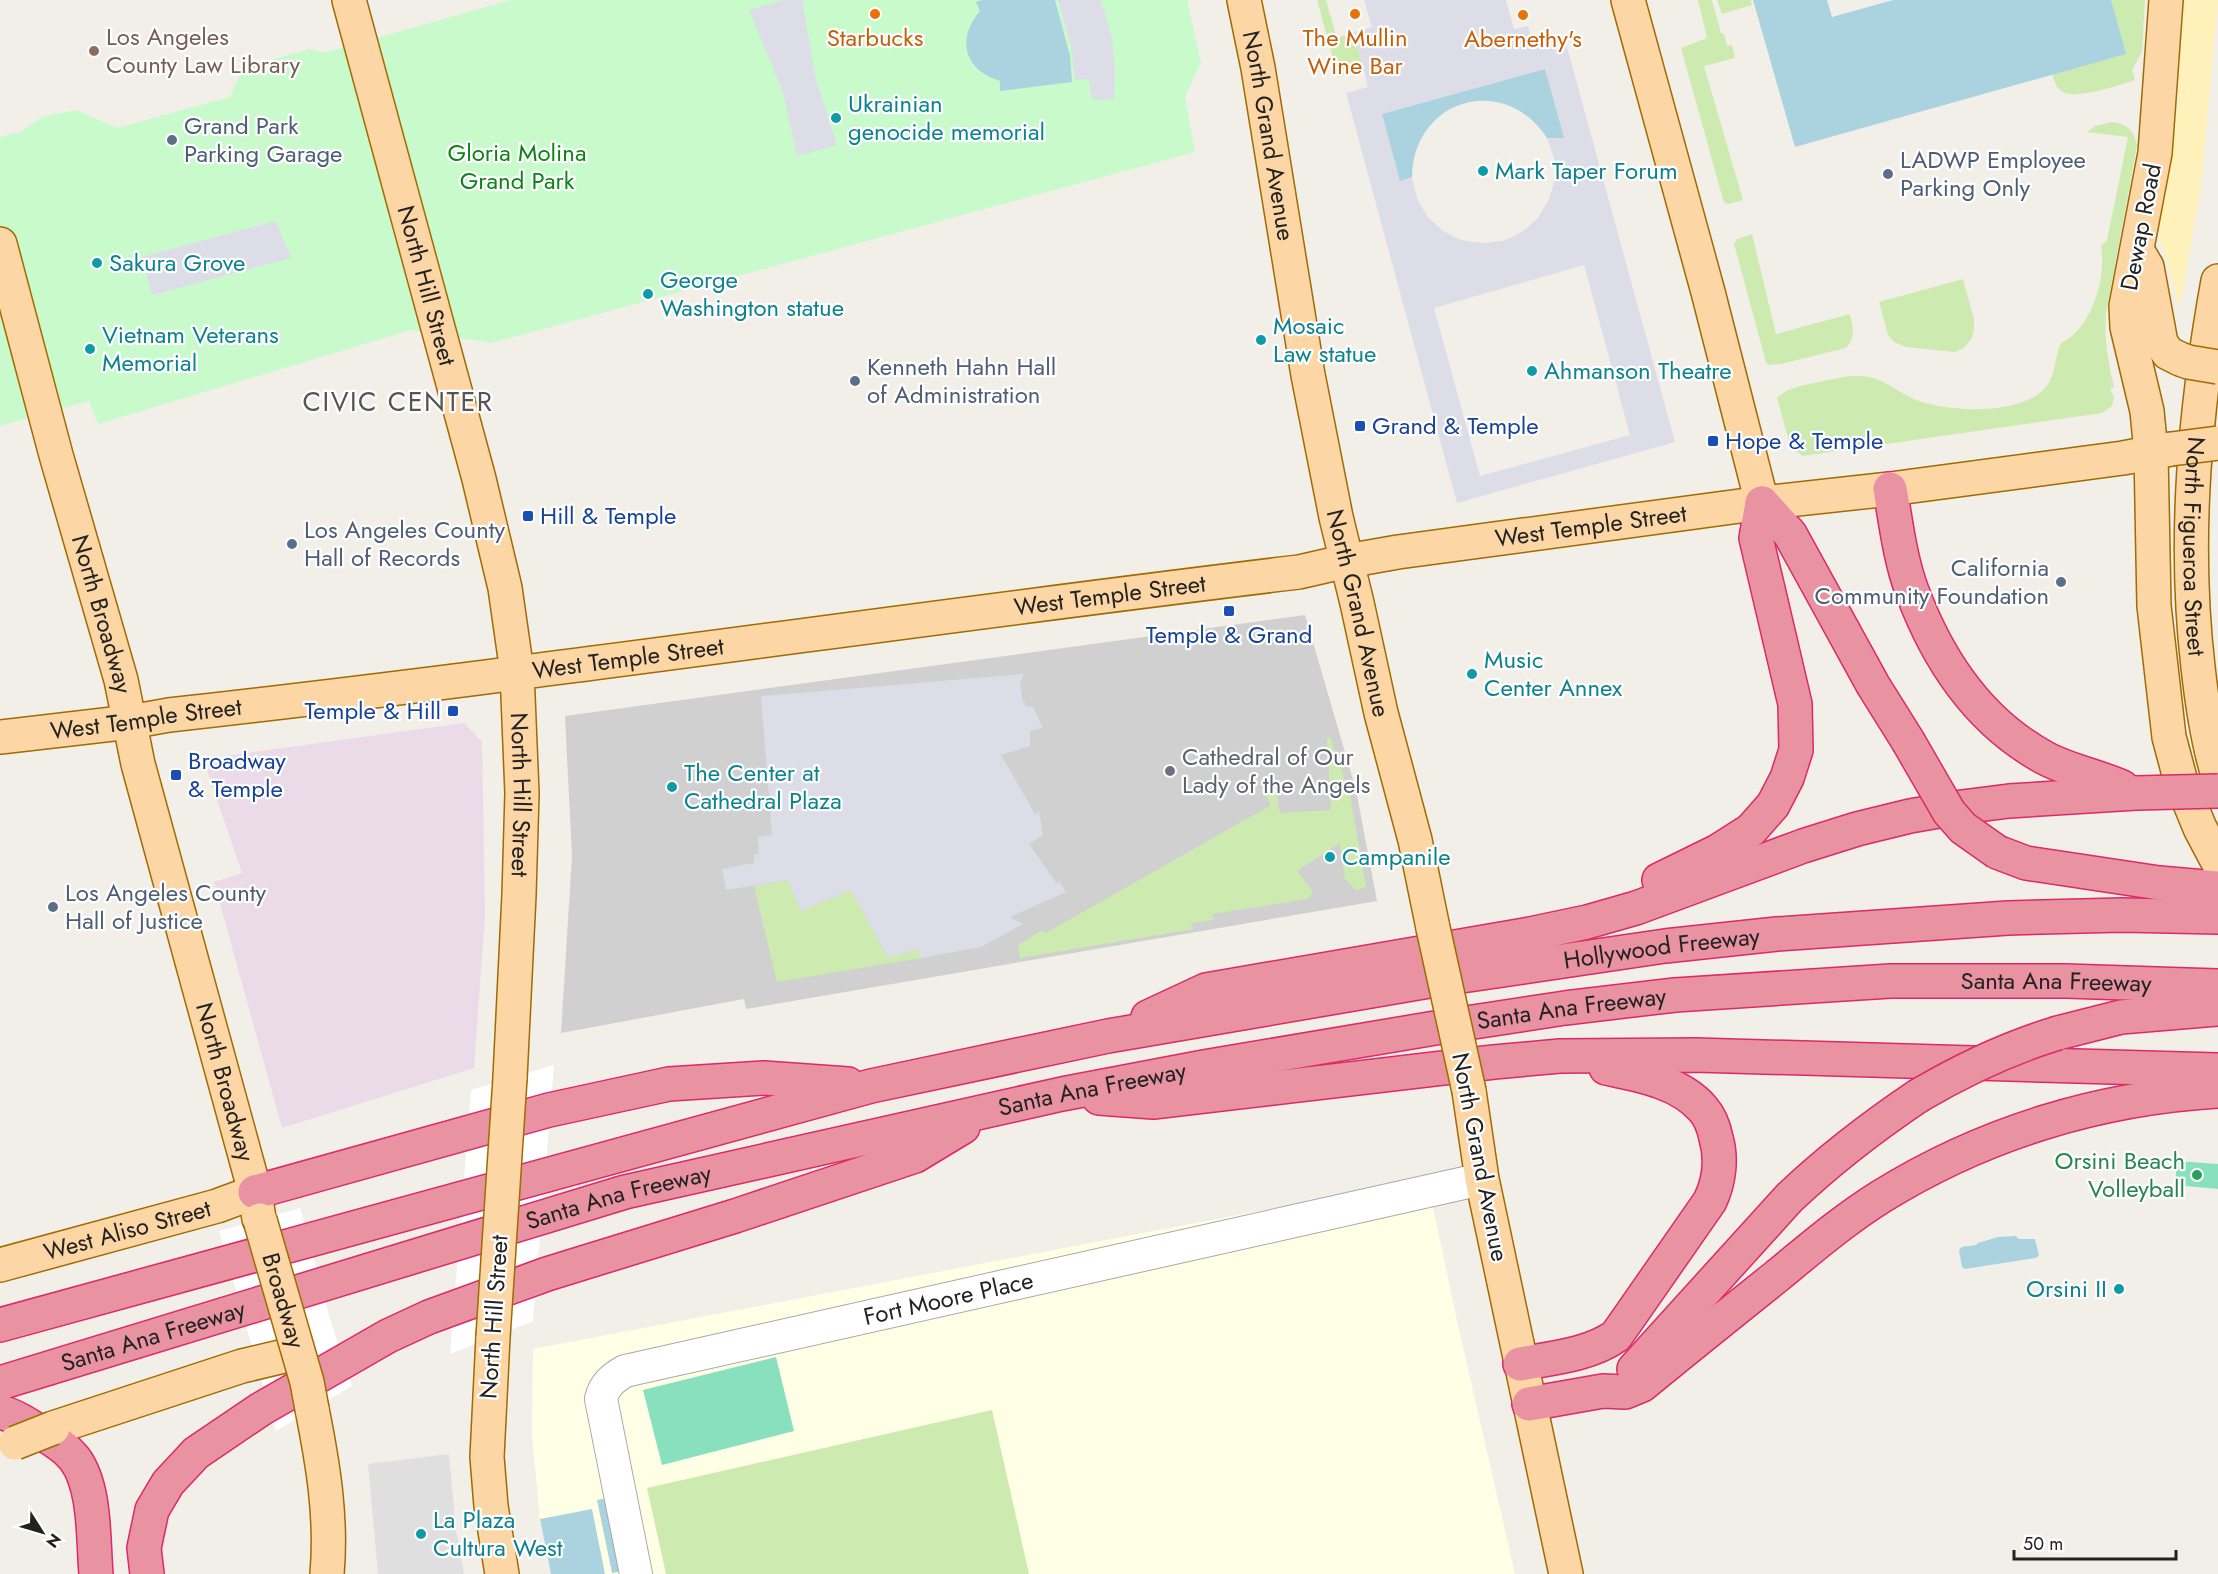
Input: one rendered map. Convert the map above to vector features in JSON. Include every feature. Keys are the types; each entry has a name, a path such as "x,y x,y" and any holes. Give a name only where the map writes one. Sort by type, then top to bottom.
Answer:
{"highway":[{"path":"1890,489 1901,552 1911,590 1939,652 1961,686 1984,714 2021,743 2062,766 2115,789"},
{"path":"1762,503 1790,534 1873,685 1948,812 1963,828 1997,852 2026,863 2159,883 2218,888"},
{"path":"1530,934 1590,906 1650,884 1718,851 1751,830 1773,805 1787,778 1796,750 1795,704 1756,538 1762,503"},
{"path":"1108,1036 1206,990 1530,934 1636,908 1803,846 1910,816 2115,789 2218,791"},
{"name":"Hollywood Freeway","path":"1108,1036 1342,995 1665,946 1894,924 2008,918 2122,915 2218,917"},
{"name":"Santa Ana Freeway","path":"0,1383 625,1192 1062,1094 1204,1067 1424,1029 1565,1008 1675,995 1890,981 1976,980 2163,998 2218,986"},
{"path":"1603,1391 1634,1369 1648,1355 1813,1174 1869,1129 1934,1086 1979,1063 2032,1041 2121,1017 2163,998 2218,1009"},
{"name":"Santa Ana Freeway","path":"0,1325 871,1086 1108,1036"},
{"path":"1062,1094 1153,1102 1560,1056 1696,1055 2218,1070"},
{"path":"1494,1062 1568,1063 1603,1067 1658,1081 1682,1093 1703,1109 1713,1125 1719,1149 1716,1189 1710,1201 1616,1336 1604,1345 1586,1351 1520,1364"},
{"path":"257,1206 290,1181 549,1110 669,1084 764,1078 871,1086"},
{"path":"1529,1404 1603,1391 1625,1392 1642,1385 1811,1248 1880,1197 1957,1155 2024,1127 2087,1110 2142,1099 2218,1091"},
{"path":"147,1574 144,1548 152,1510 168,1483 196,1453 261,1408 388,1336 429,1317 548,1274 915,1156 988,1112"},
{"path":"0,1412 31,1426 74,1458 85,1481 91,1503 96,1574"}],"main road":[{"name":"North Hill Street","path":"349,0 479,479 506,588 517,672 522,793 519,895 487,1457 502,1574"},
{"name":"North Grand Avenue","path":"1244,0 1258,68 1308,375 1381,713 1415,840 1469,1090 1482,1179 1566,1574"},
{"path":"1628,0 1708,292 1762,503"},
{"name":"Dewap Road","path":"2166,0 2155,153 2126,306 2127,327 2147,411 2161,451 2154,606 2169,737 2181,782 2200,828 2218,862"},
{"name":"North Broadway","path":"0,244 56,455 121,680 138,764 257,1206"},
{"path":"2136,249 2147,267 2161,343 2168,353 2180,359 2218,367"},
{"name":"North Figueroa Street","path":"2218,281 2207,340 2192,485 2191,531 2194,635 2207,729 2218,775"},
{"name":"West Temple Street","path":"0,737 1299,572 1398,552 1762,503 1890,489 2218,443"},
{"name":"West Aliso Street","path":"0,1265 218,1206 257,1206"},
{"name":"Broadway","path":"257,1206 309,1390 329,1527 327,1574"},
{"path":"8,1445 249,1365 297,1353"}],"street":[{"name":"Fort Moore Place","path":"636,1574 601,1400 603,1390 614,1377 625,1371 1482,1179"}],"shaded area":[{"path":"783,0 802,0 816,80 837,145 797,156 783,92 749,10"},
{"path":"1058,0 1101,0 1112,39 1115,71 1114,99 1092,100 1089,79 1075,80 1071,46"},
{"path":"1364,0 1506,0 1514,29 1528,26 1533,43 1564,36 1675,442 1457,503 1346,93 1368,87 1354,32 1372,27","holes":["1545,69 1563,138 1547,138 1554,158 1555,179 1549,199 1538,218 1522,232 1503,241 1482,243 1461,240 1443,231 1427,216 1417,198 1412,177 1400,180 1382,114","1584,265 1630,435 1480,476 1434,308"]},
{"path":"276,221 291,258 152,295 142,257"},
{"path":"1305,615 1356,790 1377,901 746,1009 744,999 561,1033 572,856 565,716"},
{"path":"1024,674 1020,683 1023,702 1026,706 1033,707 1043,728 1030,731 1030,746 1001,755 1035,814 1039,811 1043,835 1029,844 1057,884 1060,882 1066,892 1010,917 1023,924 981,947 921,958 919,949 888,958 851,890 801,911 788,880 726,890 722,869 754,863 754,855 759,854 758,837 772,835 761,696"},
{"path":"464,723 482,742 485,915 474,1068 282,1128 214,882 242,873 207,770 225,756"},
{"path":"1427,1179 1515,1574 551,1574 540,1519 532,1437 533,1349"},
{"path":"449,1454 456,1530 464,1574 378,1574 368,1464"}],"green space":[{"name":"Gloria Molina Grand Park","path":"511,0 1187,0 1201,62 1185,97 1195,152 491,343 411,330 98,424 89,401 0,426 0,137 20,132 42,117 76,110 117,128 230,97 238,78 254,65 309,49 323,53"},
{"path":"1317,0 1326,0 1337,38 1354,32 1364,70 1338,77"},
{"path":"1698,0 1712,0 1721,33 1724,34 1727,46 1732,45 1735,58 1704,66 1743,200 1729,204 1724,203 1681,48 1707,38"},
{"path":"1717,0 1751,0 1752,5 1722,14"},
{"path":"2111,0 2145,0 2142,52 2132,70 2135,80 2086,93 2067,94 2061,91 2052,74 2125,54"},
{"path":"2112,122 2122,124 2129,129 2137,146 2106,313 2107,350 2114,387 2110,389 2114,397 2112,406 2102,413 1803,456 1791,448 1777,398 1789,390 1804,385 1841,377 1869,377 1919,401 1965,409 2017,404 2032,398 2043,390 2053,374 2061,343 2081,327 2099,287 2102,272 2101,246 2107,240 2128,137 2087,132 2095,126"},
{"path":"1752,234 1776,334 1850,314 1853,328 1846,348 1781,364 1769,365 1766,362 1734,244 1737,239"},
{"path":"1963,279 1974,319 1972,338 1964,348 1955,352 1906,347 1894,342 1888,335 1879,302"},
{"path":"1330,737 1350,795 1366,887 1356,890 1345,879 1340,843 1297,871 1313,891 1308,899 1212,914 1214,920 1191,923 1194,929 1020,958 1018,945 1041,931 1046,933 1271,805 1265,793 1275,787 1280,813 1331,810 1327,739"},
{"path":"788,880 801,911 851,890 888,958 919,949 921,958 777,982 754,886"},
{"name":"Orsini Beach Volleyball","path":"2177,1161 2218,1164 2218,1189 2175,1185"},
{"path":"776,1357 794,1431 662,1465 643,1390"},
{"path":"992,1410 1029,1574 666,1574 647,1488"}],"sand":[{"path":"2184,0 2218,0 2201,186 2180,308 2158,230 2172,151"}],"water":[{"path":"982,0 1055,0 1070,56 1072,82 1000,91 1000,81 978,69 967,52 968,32 980,11 976,2"},
{"path":"1753,0 1827,0 1832,17 1893,0 2111,0 2126,54 1795,147"},
{"path":"1545,69 1564,138 1547,138 1529,118 1508,105 1486,101 1464,104 1444,113 1427,129 1416,150 1412,177 1400,181 1382,114"},
{"path":"2016,1236 2019,1239 2035,1239 2039,1255 2036,1258 1965,1269 1962,1267 1959,1250 1962,1247 1976,1245 1998,1237"},
{"path":"607,1498 612,1537 623,1571 612,1573 597,1500"},
{"path":"592,1509 605,1574 551,1574 540,1519"}],"pier":[{"path":"554,1065 533,1321 450,1354 471,1090"},
{"path":"300,1208 330,1319 352,1386 276,1431 219,1231"}],"place":[{"name":"Starbucks","path":"875,14"},
{"name":"The Mullin Wine Bar","path":"1355,14"},
{"name":"Abernethy's","path":"1523,15"},
{"name":"Los Angeles County Law Library","path":"94,51"},
{"name":"Ukrainian genocide memorial","path":"836,118"},
{"name":"Grand Park Parking Garage","path":"172,140"},
{"name":"Mark Taper Forum","path":"1483,171"},
{"name":"LADWP Employee Parking Only","path":"1888,174"},
{"name":"Sakura Grove","path":"97,263"},
{"name":"George Washington statue","path":"648,294"},
{"name":"Mosaic Law statue","path":"1261,340"},
{"name":"Vietnam Veterans Memorial","path":"90,349"},
{"name":"Ahmanson Theatre","path":"1532,371"},
{"name":"Kenneth Hahn Hall of Administration","path":"855,381"},
{"name":"Grand & Temple","path":"1360,426"},
{"name":"Hope & Temple","path":"1713,441"},
{"name":"Hill & Temple","path":"528,516"},
{"name":"Los Angeles County Hall of Records","path":"292,544"},
{"name":"California Community Foundation","path":"2061,582"},
{"name":"Temple & Grand","path":"1229,611"},
{"name":"Music Center Annex","path":"1472,674"},
{"name":"Temple & Hill","path":"453,711"},
{"name":"Cathedral of Our Lady of the Angels","path":"1170,771"},
{"name":"Broadway & Temple","path":"176,775"},
{"name":"The Center at Cathedral Plaza","path":"672,787"},
{"name":"Campanile","path":"1330,857"},
{"name":"Los Angeles County Hall of Justice","path":"53,907"},
{"name":"Orsini Beach Volleyball","path":"2197,1175"},
{"name":"Orsini II","path":"2119,1289"},
{"name":"La Plaza Cultura West","path":"421,1534"}],"district":[{"name":"CIVIC CENTER","path":"398,402"}]}
